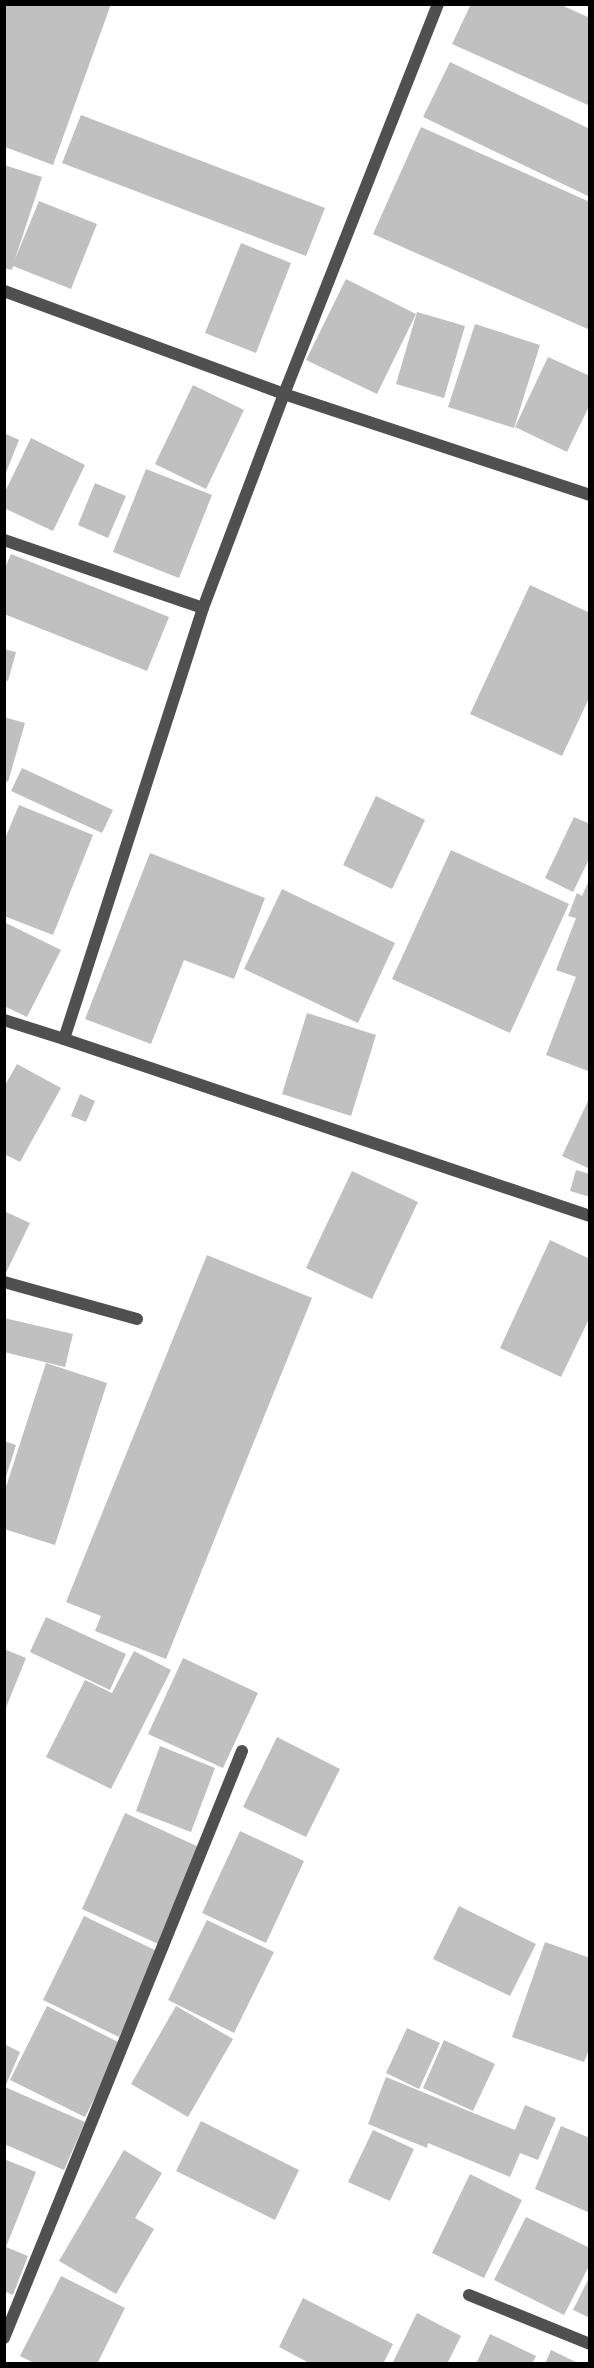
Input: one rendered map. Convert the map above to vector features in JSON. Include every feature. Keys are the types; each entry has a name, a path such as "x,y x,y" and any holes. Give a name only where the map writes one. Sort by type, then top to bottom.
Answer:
{"street":[{"path":"64,1039 203,608 284,394 438,4"},
{"path":"4,291 284,394 590,495"},
{"path":"4,540 203,608"},
{"path":"4,1020 590,1216"},
{"path":"4,1282 137,1319"},
{"path":"4,2338 242,1751"},
{"path":"469,2295 590,2344"}],"building":[{"path":"5,4 111,4 53,165 5,147"},
{"path":"471,4 559,4 590,18 590,106 452,44"},
{"path":"450,62 590,129 590,197 423,117"},
{"path":"81,115 325,208 306,256 62,163"},
{"path":"421,127 590,202 590,330 373,234"},
{"path":"4,165 42,177 15,259 39,201 97,224 71,289 13,266 12,270 4,268"},
{"path":"241,243 291,263 256,353 205,333"},
{"path":"346,279 416,314 377,394 306,360"},
{"path":"417,312 465,326 444,398 396,384"},
{"path":"475,324 540,345 514,428 448,407"},
{"path":"548,357 590,376 590,404 567,452 515,427"},
{"path":"193,385 244,410 206,489 155,464"},
{"path":"4,433 19,440 5,475 4,475"},
{"path":"31,438 85,465 53,531 4,508 4,494"},
{"path":"146,469 212,495 179,578 113,552"},
{"path":"95,483 126,496 108,538 78,525"},
{"path":"11,554 169,617 147,671 4,614 4,570"},
{"path":"530,585 590,613 590,696 562,756 470,714"},
{"path":"4,649 16,652 8,681 4,680"},
{"path":"4,717 25,723 8,782 4,780"},
{"path":"22,768 113,810 102,833 11,791"},
{"path":"376,796 425,820 392,889 343,865"},
{"path":"19,805 93,835 53,935 4,916 4,841"},
{"path":"574,817 590,824 590,857 573,892 545,878"},
{"path":"451,850 569,904 510,1033 392,979"},
{"path":"150,853 265,898 234,979 184,960 151,1044 85,1019"},
{"path":"590,878 590,1066 588,1071 546,1055 576,977 556,970 576,918 568,916 577,893 582,896"},
{"path":"282,889 395,943 358,1023 244,969"},
{"path":"4,922 61,950 27,1017 4,1006"},
{"path":"307,1013 376,1035 351,1116 282,1094"},
{"path":"17,1064 61,1088 20,1162 4,1154 4,1087"},
{"path":"80,1094 95,1101 86,1122 71,1116"},
{"path":"590,1097 590,1169 562,1156"},
{"path":"576,1170 590,1174 590,1197 570,1191"},
{"path":"352,1171 418,1202 372,1299 306,1268"},
{"path":"4,1211 30,1223 4,1277"},
{"path":"550,1240 590,1259 590,1317 561,1377 500,1348"},
{"path":"207,1255 312,1298 166,1659 95,1631 101,1616 66,1602"},
{"path":"4,1318 73,1334 65,1367 4,1352"},
{"path":"46,1363 107,1383 55,1545 4,1529 4,1493"},
{"path":"4,1441 16,1445 5,1480 4,1480"},
{"path":"46,1617 126,1654 110,1690 30,1652"},
{"path":"4,1649 26,1658 5,1710 4,1710"},
{"path":"134,1651 171,1670 111,1789 46,1757 85,1680 112,1693"},
{"path":"183,1658 258,1693 223,1768 148,1734"},
{"path":"277,1737 340,1769 306,1837 243,1807"},
{"path":"160,1746 215,1768 191,1832 136,1811"},
{"path":"125,1813 201,1848 158,1944 82,1909"},
{"path":"240,1831 304,1861 266,1943 202,1913"},
{"path":"459,1906 536,1944 510,1996 433,1959"},
{"path":"84,1916 159,1952 119,2037 43,2000"},
{"path":"207,1920 274,1952 234,2033 168,2000"},
{"path":"545,1942 590,1958 590,2047 584,2062 512,2037"},
{"path":"47,2006 122,2044 85,2117 10,2080"},
{"path":"176,2006 233,2039 188,2117 131,2084"},
{"path":"407,2028 440,2043 419,2089 386,2073"},
{"path":"444,2040 495,2064 473,2111 423,2088"},
{"path":"4,2044 20,2052 5,2087 85,2122 64,2170 4,2144"},
{"path":"386,2077 515,2130 525,2105 556,2118 538,2160 520,2153 510,2177 428,2143 427,2148 368,2124"},
{"path":"201,2121 299,2170 275,2220 176,2171"},
{"path":"561,2126 590,2138 590,2213 535,2189"},
{"path":"373,2130 414,2149 390,2201 348,2182"},
{"path":"124,2150 162,2173 135,2218 154,2229 116,2294 59,2261"},
{"path":"4,2159 36,2172 6,2247 28,2256 13,2295 4,2291"},
{"path":"470,2174 522,2200 484,2278 432,2253"},
{"path":"526,2217 590,2248 590,2264 564,2315 494,2280"},
{"path":"61,2276 125,2308 97,2364 36,2364 20,2356"},
{"path":"590,2276 590,2318 573,2310"},
{"path":"303,2298 393,2344 383,2364 311,2364 279,2347"},
{"path":"417,2313 461,2336 447,2364 392,2364"},
{"path":"490,2334 536,2356 532,2364 476,2364"},
{"path":"551,2350 580,2364 545,2364"}]}
